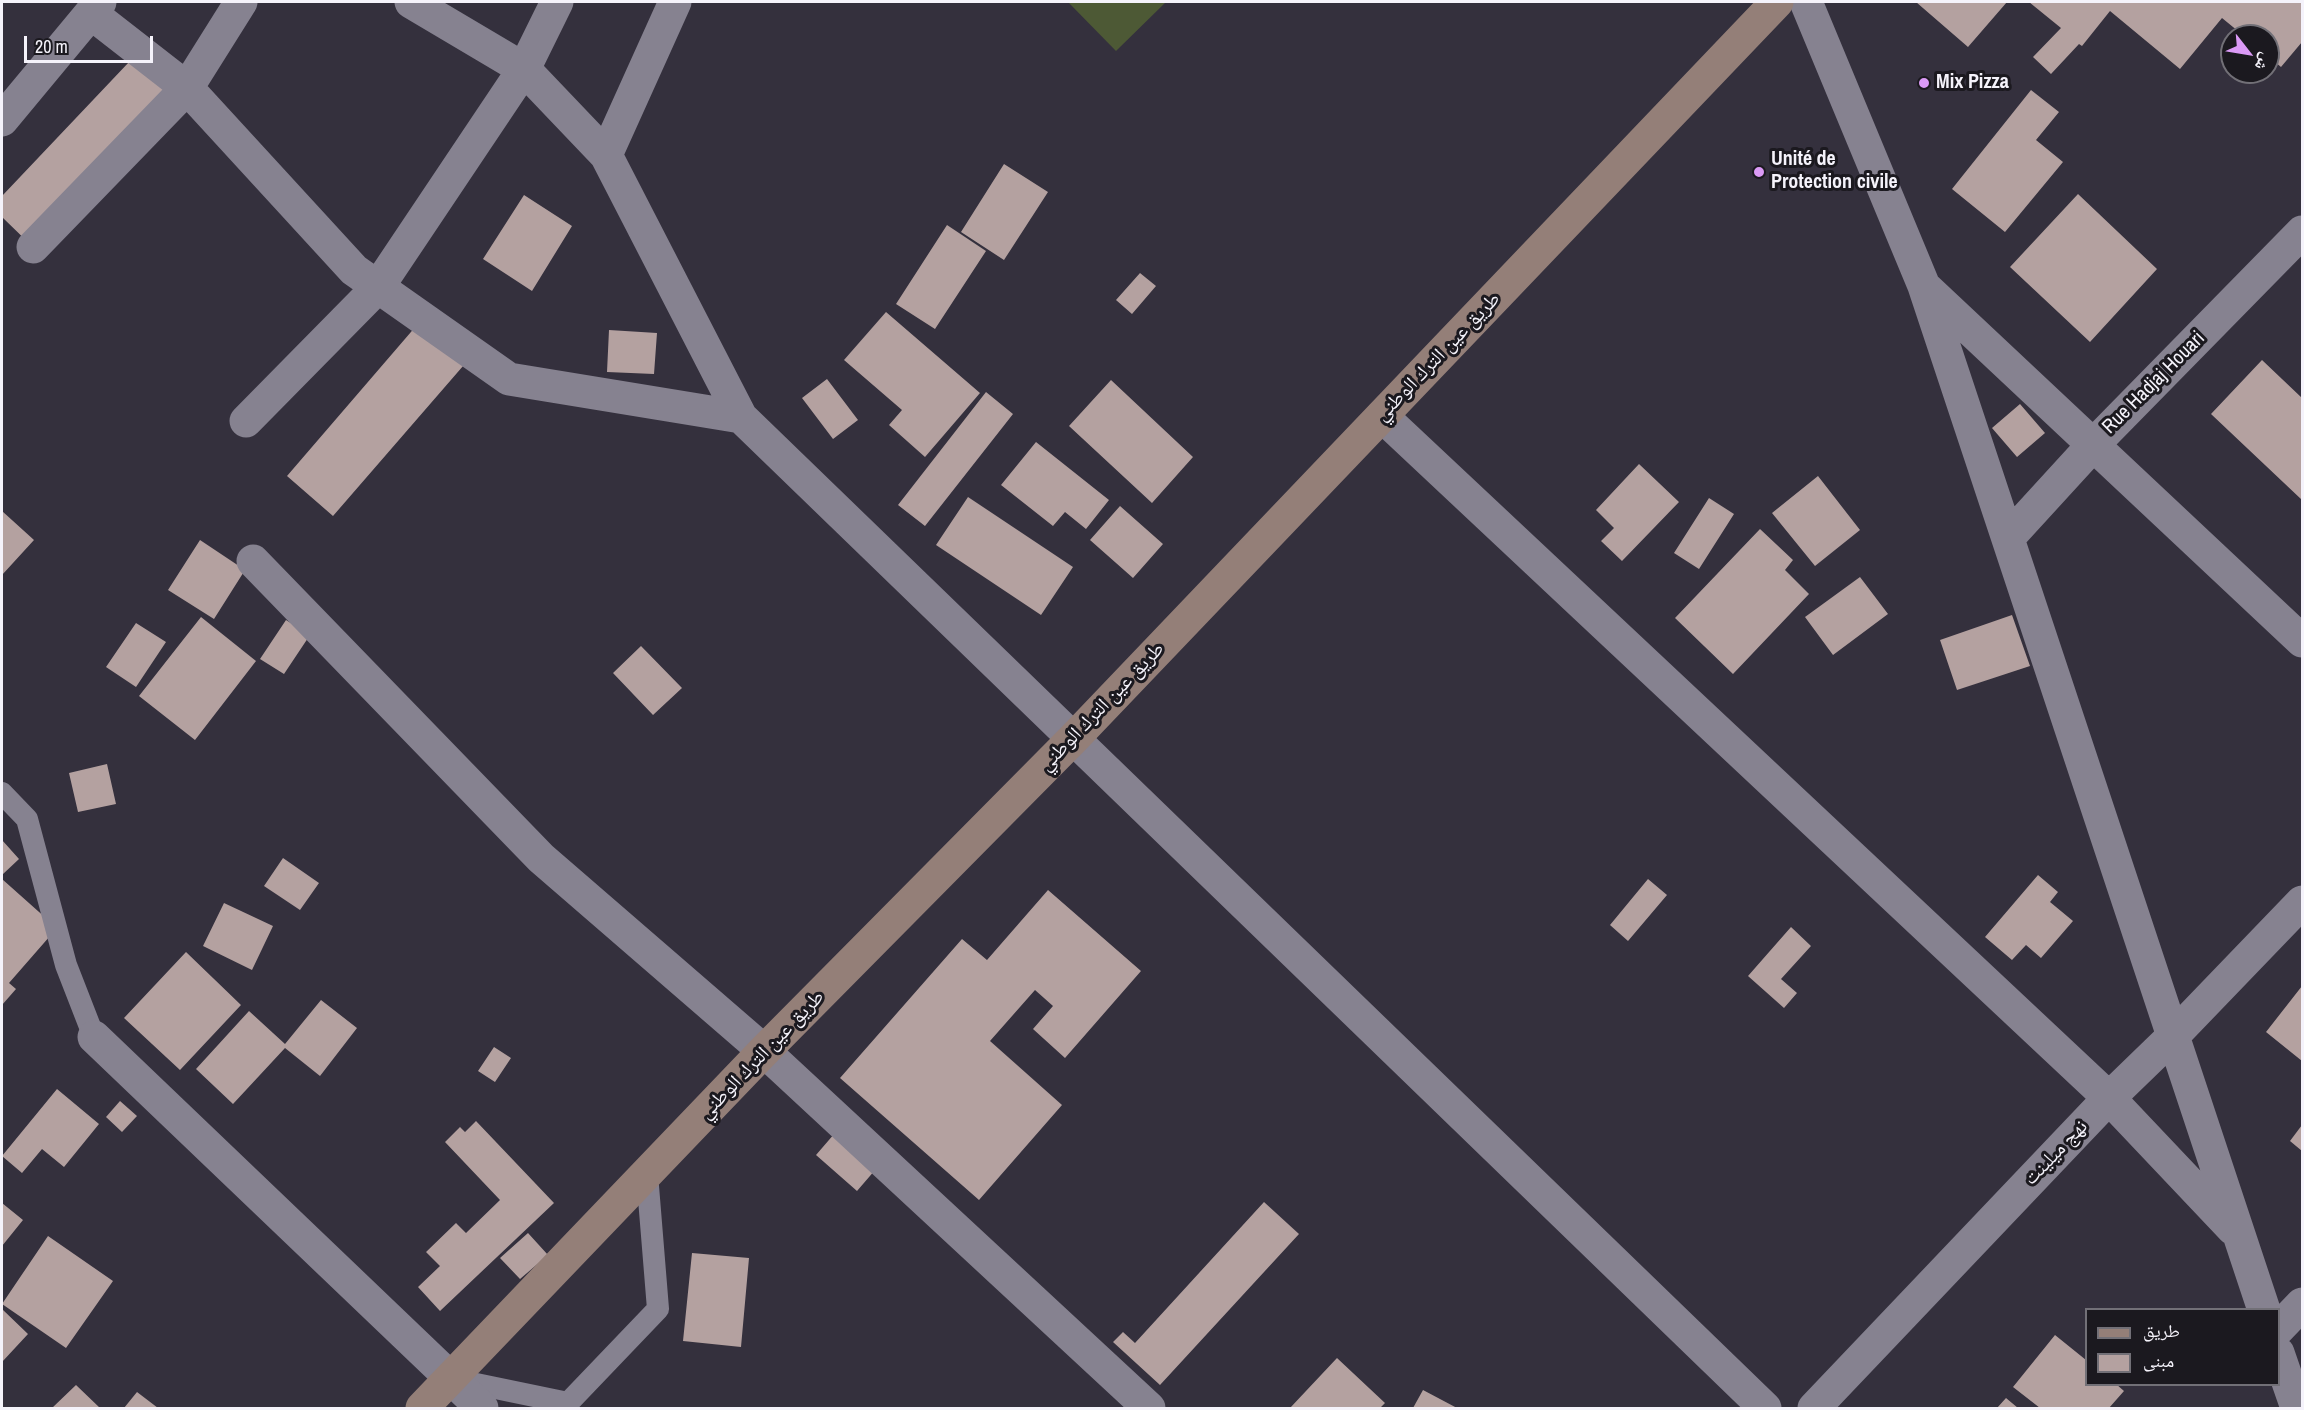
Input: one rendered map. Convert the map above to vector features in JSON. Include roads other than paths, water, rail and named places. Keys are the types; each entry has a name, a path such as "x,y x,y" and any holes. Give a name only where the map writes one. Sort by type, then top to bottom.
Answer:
{"main road":[{"name":"طريق عين الترك الوطني","path":"422,1408 764,1051 1074,738 1777,2"}],"street":[{"path":"33,248 187,88 240,2"},
{"path":"411,2 524,69 606,154 741,417 1765,1408"},
{"path":"246,421 378,287 524,69 557,2"},
{"path":"606,154 675,2"},
{"path":"1806,2 1924,286 2263,1308"},
{"path":"2,120 96,8 187,88 354,270 509,379 741,417"},
{"name":"Rue Hadjaj Houari","path":"2008,538 2094,444 2302,232"},
{"path":"1924,286 2302,640"},
{"path":"1382,416 2109,1098 2239,1235"},
{"path":"253,561 541,858 764,1051 1149,1408"},
{"name":"نهج ميلينت","path":"1814,1408 2109,1098 2173,1036 2302,902"},
{"path":"94,1037 482,1408"},
{"path":"2280,1327 2302,1304"},
{"path":"2280,1359 2297,1408"}],"lane":[{"path":"2,793 27,819 66,965 94,1037"},
{"path":"450,1378 568,1402 650,1318 658,1309 647,1174"}],"place":[{"name":"Mix Pizza","path":"1924,83"},
{"name":"Unité de Protection civile","path":"1759,172"}]}
